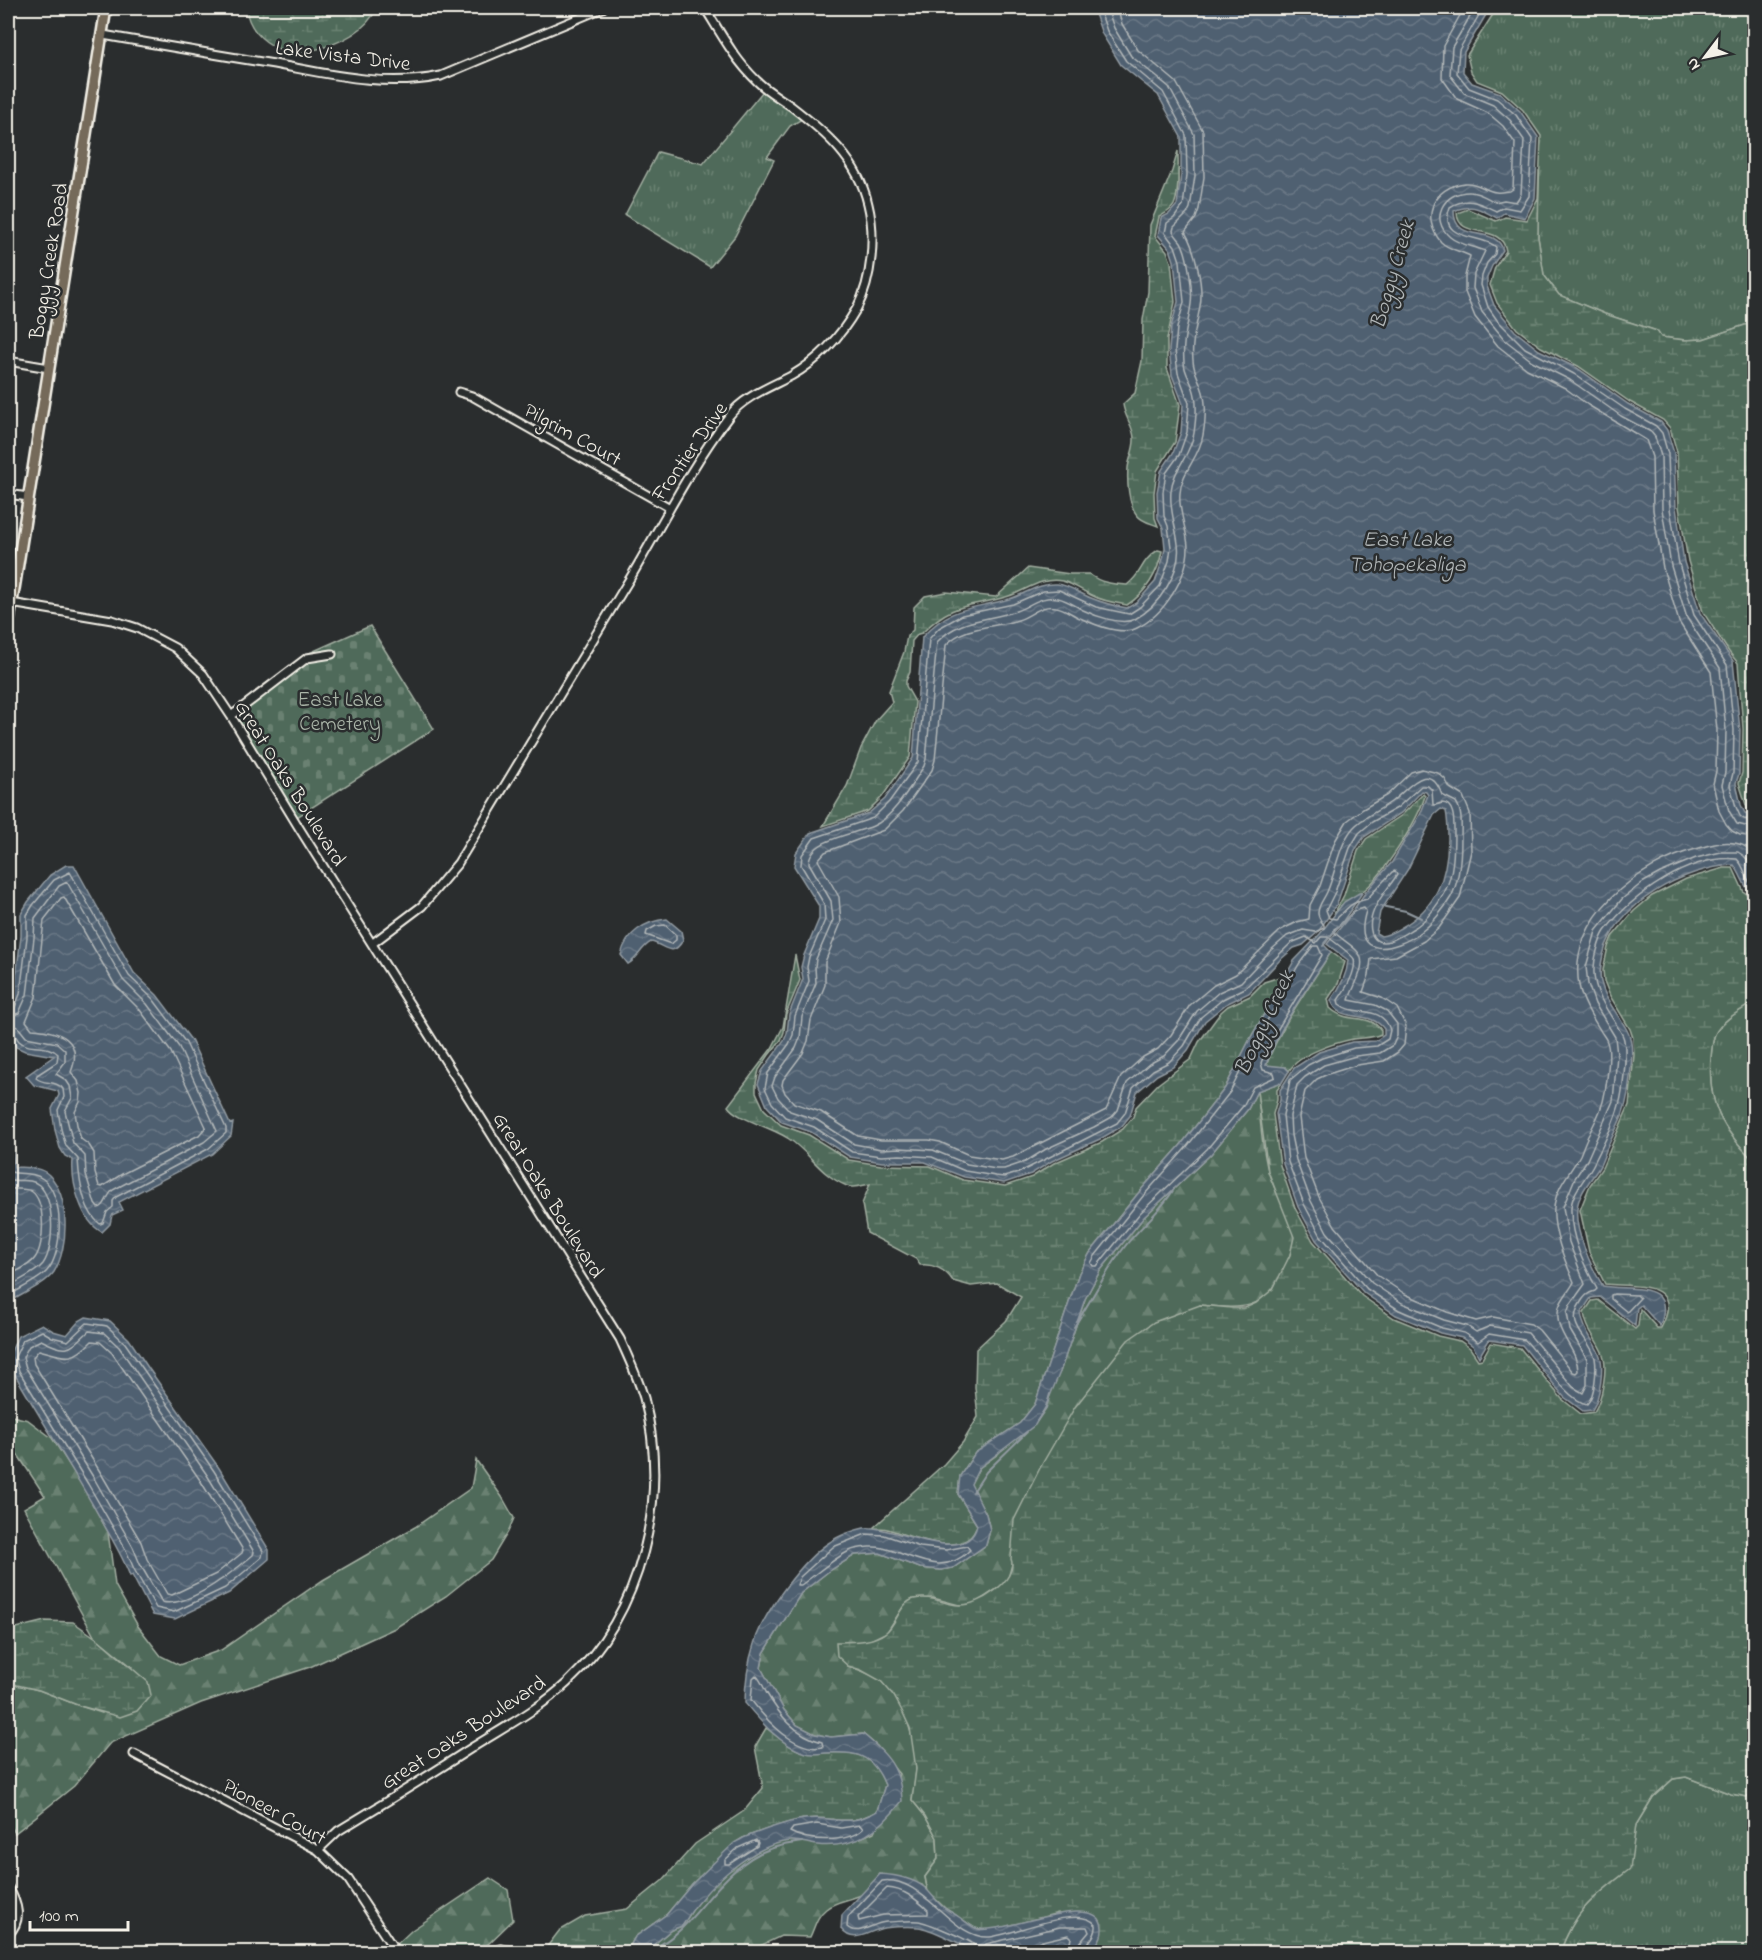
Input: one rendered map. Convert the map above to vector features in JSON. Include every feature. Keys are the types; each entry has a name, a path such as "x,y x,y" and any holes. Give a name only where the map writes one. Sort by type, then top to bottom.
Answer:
{"main road":[{"name":"Boggy Creek Road","path":"8,627 106,8"}],"street":[{"name":"Lake Vista Drive","path":"103,35 346,76 393,82 416,81 441,76 603,8"},
{"name":"Frontier Drive","path":"373,943 422,906 458,863 670,508 731,413 755,395 794,374 831,346 858,306 871,266 872,231 869,205 862,184 851,163 826,134 759,83 744,68 728,47 705,8"},
{"path":"8,361 49,368"},
{"name":"Pilgrim Court","path":"459,393 472,396 670,508"},
{"path":"8,494 28,496"},
{"name":"Great Oaks Boulevard","path":"11,603 112,620 137,628 175,648 203,674 620,1340 644,1397 654,1459 655,1487 645,1546 626,1601 598,1648 568,1682 534,1709 338,1831 318,1851"},
{"path":"231,716 307,658 332,654"},
{"name":"Pioneer Court","path":"134,1755 318,1851 348,1879 396,1953"},
{"path":"8,1887 16,1902 18,1915 8,1935"},
{"path":"494,1953 500,1949 516,1953"}],"green space":[{"path":"246,8 377,8 372,17 349,37 320,48 291,55 272,46 256,33 249,21"},
{"path":"1497,8 1754,8 1754,322 1703,339 1685,340 1660,337 1657,331 1605,314 1559,295 1544,275 1538,237 1541,136 1523,110 1502,91 1477,81 1471,72 1467,55"},
{"path":"763,91 802,119 790,126 767,157 774,160 735,236 710,267 625,215 658,152 703,164"},
{"path":"1178,151 1176,200 1171,209 1159,217 1155,236 1167,251 1171,262 1175,302 1167,339 1167,368 1180,405 1175,442 1157,471 1154,493 1155,518 1158,526 1139,517 1132,505 1128,473 1134,436 1123,404 1135,393 1142,361 1143,320 1148,292 1150,225"},
{"path":"1539,170 1538,237 1544,275 1559,295 1605,314 1657,331 1661,337 1685,340 1703,339 1754,322 1754,811 1748,811 1739,783 1742,773 1743,729 1738,663 1703,612 1688,561 1679,507 1677,452 1670,428 1663,420 1630,402 1578,366 1541,347 1517,329 1497,303 1490,285 1495,267 1506,251 1503,242 1497,237 1465,227 1459,221 1457,213 1468,209 1496,221 1505,217 1527,220 1538,198"},
{"path":"1158,550 1162,551 1154,575 1140,595 1127,605 1100,599 1073,585 1054,580 996,600 954,610 918,634 912,641 910,672 906,681 906,686 915,702 910,757 882,797 868,811 823,826 847,786 861,748 876,720 892,702 889,691 904,652 907,636 913,630 914,607 925,596 946,592 996,597 1028,568 1070,574 1089,574 1102,581 1127,585 1152,554"},
{"name":"East Lake Cemetery","path":"370,626 434,729 297,817 233,711 305,655"},
{"path":"1423,794 1425,796 1415,819 1390,861 1371,884 1334,914 1344,895 1358,851 1366,839 1402,815"},
{"path":"1724,868 1733,868 1744,892 1754,899 1754,1002 1727,1020 1718,1029 1712,1046 1710,1074 1714,1102 1719,1115 1733,1138 1754,1161 1754,1798 1731,1794 1686,1777 1673,1779 1653,1797 1636,1825 1630,1869 1588,1904 1573,1924 1560,1952 1088,1952 1097,1944 1058,1913 989,1931 975,1928 945,1908 928,1892 925,1877 938,1859 937,1838 925,1816 912,1800 916,1769 910,1728 894,1696 881,1681 848,1666 837,1656 836,1642 862,1641 880,1636 889,1629 905,1605 914,1599 926,1598 959,1605 976,1602 995,1591 1009,1575 1012,1567 1014,1520 1041,1466 1075,1407 1128,1340 1154,1322 1200,1305 1245,1308 1256,1303 1273,1289 1290,1255 1294,1237 1268,1171 1257,1091 1279,1083 1281,1084 1277,1090 1273,1114 1280,1165 1295,1208 1313,1241 1362,1296 1394,1318 1438,1336 1460,1341 1470,1348 1478,1360 1482,1359 1491,1343 1520,1348 1562,1399 1581,1414 1594,1412 1602,1391 1605,1365 1602,1352 1585,1319 1584,1313 1592,1301 1598,1300 1635,1329 1638,1326 1640,1309 1657,1328 1661,1328 1667,1312 1667,1301 1662,1294 1653,1289 1605,1284 1589,1252 1580,1210 1590,1185 1602,1168 1629,1105 1634,1055 1633,1038 1604,981 1603,970 1608,947 1612,937 1634,911 1652,896 1686,879"},
{"path":"1331,952 1345,962 1338,984 1328,999 1330,1008 1344,1016 1370,1021 1381,1030 1381,1034 1327,1046 1301,1059 1289,1071 1285,1067 1266,1066 1287,1021"},
{"path":"795,955 800,980 786,1014 781,1040 759,1070 756,1083 756,1092 764,1109 781,1125 809,1135 849,1160 881,1165 930,1166 963,1180 1005,1186 1032,1177 1054,1163 1102,1142 1123,1129 1133,1117 1136,1107 1158,1084 1191,1059 1199,1042 1221,1012 1228,1006 1250,996 1264,982 1286,975 1225,1088 1180,1146 1090,1253 1079,1273 1035,1404 1020,1423 975,1453 960,1476 958,1494 977,1525 971,1536 962,1542 937,1543 887,1529 873,1528 944,1464 963,1442 978,1417 975,1387 976,1349 1006,1321 1021,1297 997,1283 971,1286 953,1281 939,1268 920,1265 916,1259 867,1233 862,1204 870,1184 858,1187 847,1186 822,1170 789,1139 739,1115 728,1106 772,1048 783,1027"},
{"path":"1754,1002 1754,1161 1733,1138 1719,1115 1714,1102 1710,1074 1712,1045 1718,1029 1727,1020"},
{"path":"1257,1091 1266,1164 1291,1224 1294,1238 1290,1254 1277,1283 1269,1293 1251,1305 1228,1307 1200,1305 1012,1564 1007,1582 974,1604 959,1605 933,1598 913,1599 903,1607 887,1632 868,1641 848,1666 870,1674 890,1690 903,1710 911,1732 916,1767 912,1800 925,1816 937,1838 938,1859 925,1877 928,1892 922,1885 880,1874 861,1895 838,1902 826,1909 818,1919 810,1937 781,1936 747,1952 645,1952 671,1930 682,1926 697,1903 715,1883 740,1862 767,1846 793,1840 824,1845 839,1844 874,1832 899,1774 877,1746 863,1734 831,1737 815,1734 797,1725 784,1710 761,1668 764,1653 801,1593 829,1571 855,1555 880,1553 920,1568 941,1570 953,1568 986,1545 990,1530 986,1514 970,1484 979,1468 998,1454 1060,1372 1085,1299 1100,1271 1144,1217 1211,1154 1248,1109"},
{"path":"8,1415 28,1420 52,1438 83,1486 108,1532 115,1585 138,1626 161,1656 179,1665 221,1650 323,1580 415,1527 471,1488 476,1460 514,1518 491,1560 446,1596 395,1628 310,1667 201,1703 110,1743 74,1786 15,1833 8,1821 8,1683 39,1690 102,1713 132,1667 94,1636 24,1508 45,1496 8,1440"},
{"path":"45,1621 73,1622 99,1640 148,1682 151,1695 137,1711 120,1717 80,1706 39,1690 8,1683 8,1630"},
{"path":"766,1728 797,1750 815,1753 850,1753 860,1755 870,1761 878,1770 885,1785 877,1811 857,1819 797,1820 743,1838 692,1884 667,1914 635,1937 630,1946 622,1952 543,1952 559,1931 585,1916 627,1909 663,1880 695,1844 744,1811 763,1788 755,1747"},
{"path":"1686,1777 1731,1794 1754,1798 1754,1952 1560,1952 1573,1924 1587,1904 1629,1869 1636,1825 1653,1797 1673,1779"},
{"path":"490,1878 508,1890 513,1920 483,1949 478,1952 401,1952 396,1945 412,1930"}],"water":[{"name":"East Lake Tohopekaliga","path":"1093,8 1490,8 1464,52 1463,72 1472,83 1500,93 1520,111 1538,137 1535,198 1525,218 1504,213 1497,218 1476,208 1467,207 1454,211 1456,221 1461,228 1499,242 1503,250 1492,266 1487,278 1487,286 1494,305 1515,331 1539,350 1577,368 1628,404 1661,422 1667,430 1674,453 1676,507 1684,562 1700,613 1733,661 1740,730 1739,774 1736,783 1745,813 1754,814 1754,896 1747,889 1734,865 1715,867 1674,881 1637,905 1622,920 1610,937 1603,955 1600,971 1601,982 1630,1037 1631,1069 1627,1101 1622,1115 1599,1167 1580,1199 1577,1209 1578,1228 1589,1260 1603,1286 1638,1289 1657,1294 1662,1301 1664,1311 1660,1326 1641,1305 1637,1308 1635,1326 1600,1297 1591,1298 1581,1313 1586,1329 1599,1353 1602,1366 1599,1390 1592,1410 1583,1411 1564,1397 1522,1345 1489,1340 1479,1357 1473,1346 1462,1338 1440,1333 1396,1315 1364,1293 1316,1240 1298,1207 1283,1164 1276,1114 1280,1090 1294,1068 1319,1052 1352,1042 1375,1041 1384,1035 1384,1029 1371,1019 1347,1015 1335,1008 1331,1000 1343,981 1348,960 1327,944 1365,893 1392,862 1420,815 1428,795 1426,792 1422,791 1401,813 1364,837 1355,850 1337,904 1318,932 1280,960 1249,993 1226,1004 1205,1021 1188,1050 1173,1067 1157,1075 1137,1092 1130,1116 1121,1127 1052,1161 1031,1174 1004,1183 964,1177 925,1162 882,1162 850,1157 811,1132 782,1122 767,1106 758,1084 762,1071 784,1041 787,1033 789,1014 803,979 801,967 804,955 819,919 819,906 794,866 796,853 810,833 869,813 885,799 913,758 922,637 952,614 1009,599 1050,584 1066,586 1096,600 1127,608 1136,603 1155,582 1163,559 1165,548 1163,528 1158,518 1157,492 1161,471 1173,453 1181,432 1183,404 1172,375 1169,350 1171,327 1178,302 1174,261 1170,249 1158,235 1161,218 1169,214 1177,205 1181,175 1181,137 1158,95 1121,65 1102,34","holes":["1441,809 1446,811 1447,853 1438,890 1424,910 1414,919 1392,933 1381,936 1376,933 1380,912 1408,869 1434,815"]},
{"path":"66,865 74,865 134,973 157,995 191,1040 230,1124 233,1123 231,1136 212,1154 119,1202 123,1210 112,1215 110,1224 102,1232 88,1219 83,1210 76,1190 73,1160 65,1156 60,1148 52,1109 59,1095 58,1091 34,1085 26,1076 54,1056 25,1051 16,1047 8,1032 8,1012 14,993 21,936 21,914 50,875"},
{"path":"1362,893 1343,921 1324,943 1331,952 1295,1007 1272,1050 1266,1065 1285,1067 1289,1071 1281,1084 1257,1091 1248,1109 1211,1154 1144,1217 1100,1271 1085,1299 1060,1372 1035,1425 979,1468 971,1484 986,1514 990,1530 986,1545 953,1568 941,1570 920,1568 880,1553 855,1555 829,1571 801,1593 764,1653 761,1668 784,1710 797,1725 815,1734 831,1737 863,1734 886,1755 896,1771 902,1801 876,1829 844,1844 817,1845 790,1841 778,1843 753,1854 729,1871 709,1890 682,1926 671,1930 645,1952 622,1952 630,1946 635,1937 667,1914 692,1884 734,1843 743,1838 797,1820 815,1818 849,1820 877,1811 885,1785 880,1774 868,1761 854,1754 811,1754 797,1750 772,1732 745,1703 750,1658 766,1617 785,1588 808,1561 830,1542 846,1534 864,1528 876,1528 944,1544 959,1543 971,1538 977,1525 958,1494 960,1476 975,1453 1020,1423 1035,1404 1079,1273 1090,1253 1180,1146 1225,1088 1294,961 1320,934 1344,902"},
{"path":"667,919 681,931 683,940 679,946 672,950 651,942 628,964 621,955 632,934 651,922"},
{"path":"8,1123 11,1130 14,1167 45,1172 56,1184 64,1209 65,1236 63,1250 54,1272 39,1285 8,1303"},
{"path":"86,1317 110,1321 129,1339 219,1468 269,1550 269,1559 229,1593 175,1619 153,1615 132,1575 130,1576 118,1549 14,1373 9,1356 18,1336 42,1324 53,1331 67,1335 79,1321"},
{"path":"880,1874 914,1881 927,1889 943,1907 978,1929 1007,1926 1070,1912 1087,1913 1098,1918 1102,1930 1101,1937 1088,1952 974,1952 947,1937 918,1927 884,1928 856,1937 846,1934 841,1929 842,1915"}],"waterway":[{"name":"Boggy Creek","path":"1381,906 1406,911 1421,918"},
{"name":"Boggy Creek","path":"1323,946 1351,915"},
{"name":"Boggy Creek","path":"1074,1327 1119,1255 1174,1189"},
{"name":"Boggy Creek","path":"1037,1421 1046,1408 1050,1394"},
{"name":"Boggy Creek","path":"973,1492 986,1472 1027,1432"},
{"name":"Boggy Creek","path":"647,1952 677,1933 721,1884 744,1863 770,1849 802,1842"}]}
